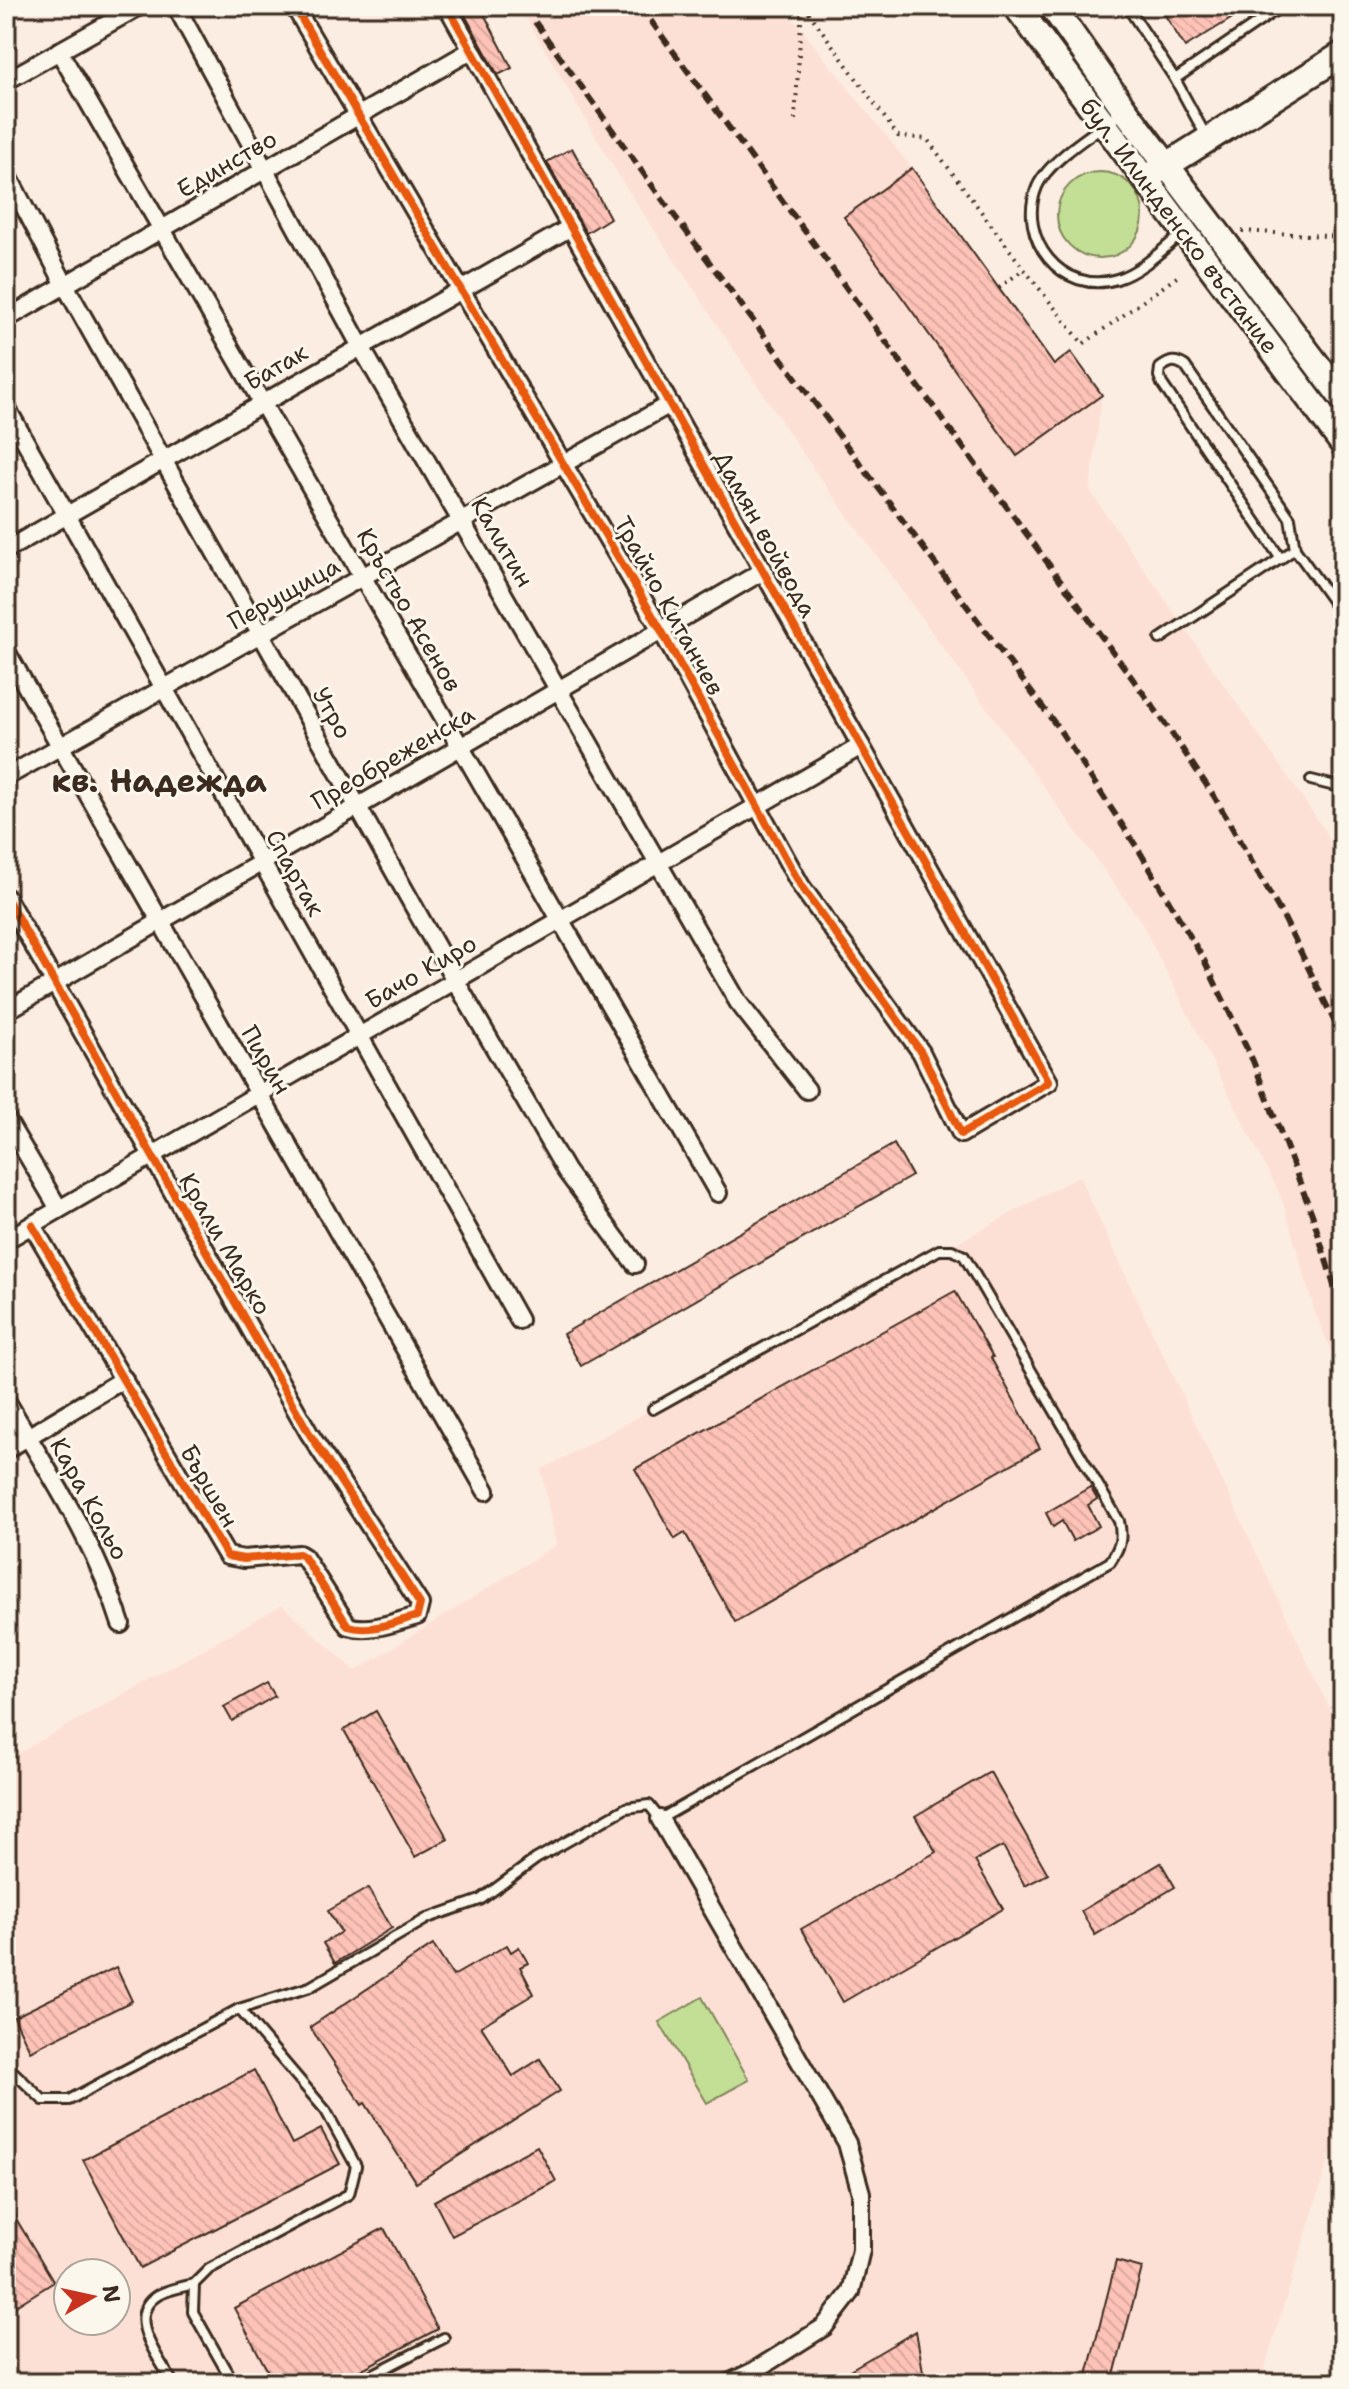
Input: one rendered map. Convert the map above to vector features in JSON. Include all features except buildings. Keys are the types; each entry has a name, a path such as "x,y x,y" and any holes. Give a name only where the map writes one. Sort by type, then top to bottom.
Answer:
{"main road":[{"name":"бул. Илинденско въстание","path":"1016,6 1343,444"},
{"name":"бул. Илинденско въстание","path":"1052,6 1125,110 1343,399"},
{"path":"1144,180 1343,54"}],"street":[{"path":"6,81 140,6"},
{"name":"Калитин","path":"176,6 361,347 738,1002 807,1090"},
{"name":"Трайчо Китанчев","path":"294,6 565,463 661,630 801,886 921,1052 961,1134 1049,1082"},
{"name":"Дамян войвода","path":"447,6 1049,1082"},
{"name":"Единство","path":"6,319 472,50"},
{"name":"Кръстьо Асенов","path":"59,51 718,1193"},
{"name":"Утро","path":"6,172 65,285 455,980 566,1171 635,1264"},
{"name":"Батак","path":"6,550 571,227"},
{"name":"Перущица","path":"6,777 670,404"},
{"name":"Спартак","path":"6,407 519,1320"},
{"name":"Преобреженска","path":"6,1011 763,571"},
{"name":"Пирин","path":"6,651 486,1491"},
{"name":"Бачо Киро","path":"6,1240 861,746"},
{"name":"Крали Марко","path":"6,897 309,1433 420,1604"},
{"path":"6,1119 59,1209"},
{"name":"Бършен","path":"32,1225 227,1556 244,1559 299,1554 304,1557 348,1626 358,1629 417,1616 420,1604"},
{"path":"6,1450 124,1379"},
{"name":"Кара Кольо","path":"6,1400 91,1545 121,1624"},
{"path":"660,1819 847,2143 861,2193 861,2250 851,2292 824,2327 752,2377 729,2383"}],"lane":[{"path":"1127,6 1175,79 1207,139"},
{"path":"1175,79 1282,6"},
{"path":"1125,110 1054,164 1038,185 1031,212 1035,240 1052,265 1071,277 1098,282 1117,279 1141,267 1206,217"},
{"path":"1281,559 1162,384 1160,368 1169,362 1178,361 1185,366 1290,518 1295,549 1343,616"},
{"path":"1160,639 1295,549"},
{"path":"1311,780 1343,788"},
{"path":"6,2065 43,2100 69,2100 239,2009 310,1987 428,1918 480,1900 536,1859 626,1808 649,1805 660,1819 1110,1562 1120,1548 1123,1537 1119,1521 964,1256 952,1250 939,1250 653,1409"},
{"path":"173,2383 144,2330 142,2317 148,2302 160,2293 194,2284 209,2269 349,2194 356,2166 326,2111 239,2009"},
{"path":"194,2284 193,2312 233,2383"},
{"path":"356,2383 444,2338"}],"path":[{"path":"795,120 803,6"},
{"path":"803,6 898,136 927,139 1083,344 1181,274"},
{"path":"1239,231 1343,237"},
{"path":"999,288 1024,269"}],"shaded area":[{"path":"519,6 783,6 912,168 1054,364 1071,352 1102,395 1090,491 1324,829 1343,869 1343,1377 1315,1313 1282,1199 1140,920 805,457 621,180"},
{"path":"1079,1176 1343,1737 1343,2114 1260,2383 6,2383 6,1760 282,1605 356,1671 556,1545 541,1470"}],"green space":[{"path":"1100,172 1124,179 1136,191 1143,215 1136,239 1124,251 1100,258 1076,251 1064,239 1057,215 1064,191 1076,179"},
{"path":"702,1997 749,2080 707,2103 659,2022"}],"railway":[{"path":"640,6 1162,719 1214,796 1285,920 1343,1039"},
{"path":"535,22 659,195 1059,729 1140,852 1204,960 1253,1061 1312,1214 1343,1315"}],"cycle path":[{"path":"294,6 661,630 801,886 921,1052 961,1134 1049,1082 447,6"},
{"path":"6,897 309,1433 420,1604 417,1616 374,1627 348,1626 304,1557 299,1554 244,1559 227,1556 32,1225"}],"district":[{"name":"кв. Надежда","path":"159,781"}]}
